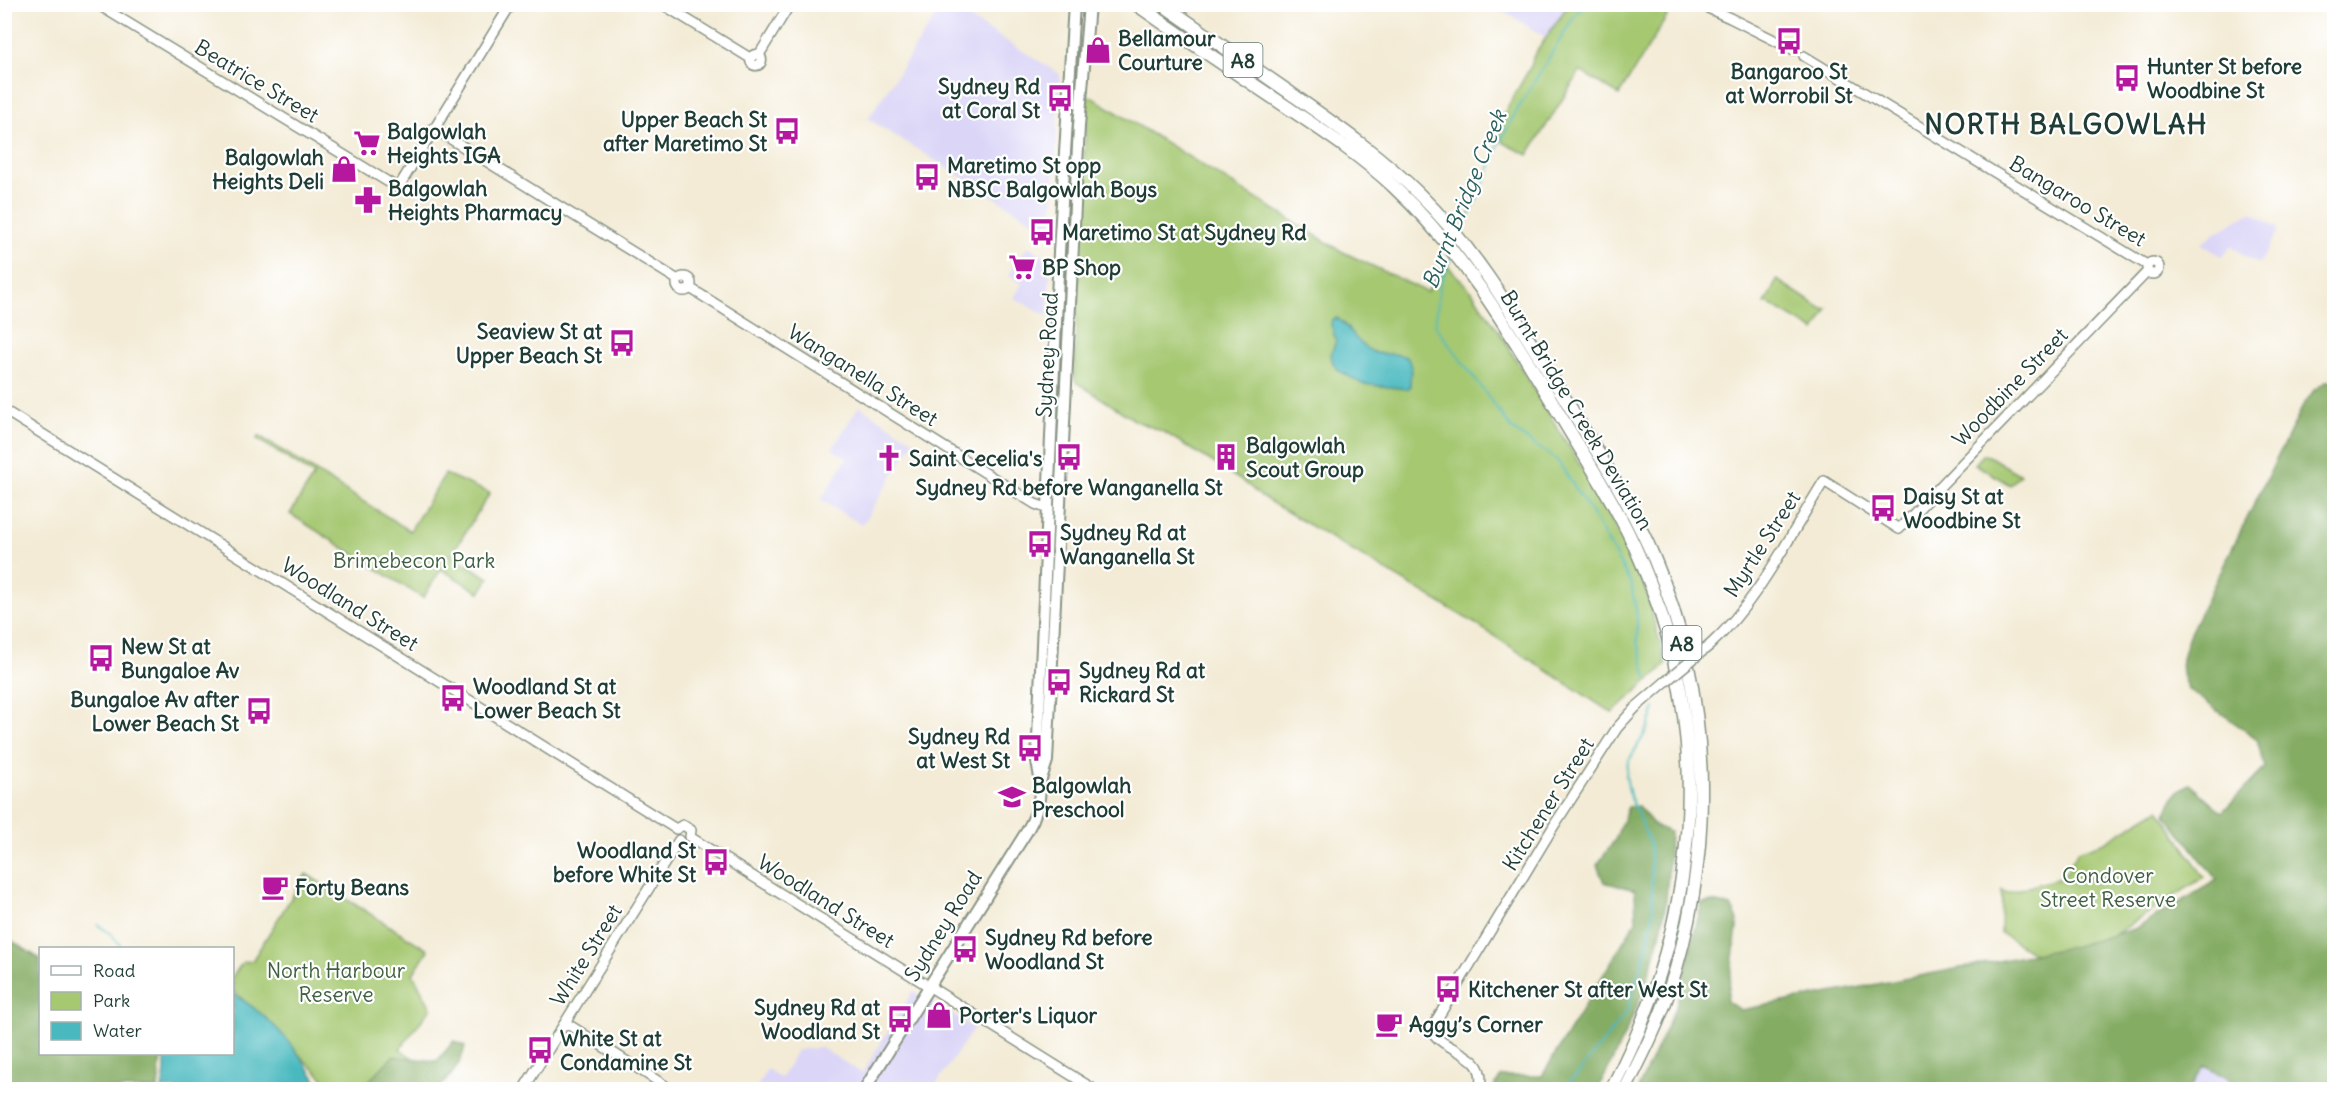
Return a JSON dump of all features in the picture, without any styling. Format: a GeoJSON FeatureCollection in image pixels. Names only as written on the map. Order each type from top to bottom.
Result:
{"type":"FeatureCollection","features":[{"type":"Feature","properties":{"kind":"highway","name":"Burnt Bridge Creek Deviation"},"geometry":{"type":"LineString","coordinates":[[1162,4],[1370,150],[1420,195],[1459,237],[1502,297],[1618,487],[1643,533],[1676,619],[1693,693],[1700,753],[1701,819],[1694,891],[1688,923],[1657,1023],[1626,1089]]}},
{"type":"Feature","properties":{"kind":"highway","name":"Burnt Bridge Creek Deviation"},"geometry":{"type":"LineString","coordinates":[[1135,5],[1361,159],[1417,210],[1454,250],[1506,327],[1605,489],[1631,537],[1665,627],[1682,703],[1689,787],[1686,848],[1680,900],[1657,986],[1636,1039],[1611,1089]]}},
{"type":"Feature","properties":{"kind":"main road","name":"Sydney Road"},"geometry":{"type":"LineString","coordinates":[[1041,779],[1037,761],[1059,252],[1074,4]]}},
{"type":"Feature","properties":{"kind":"main road","name":"Sydney Road"},"geometry":{"type":"LineString","coordinates":[[864,1089],[1031,824],[1037,809],[1041,779],[1047,761],[1083,53],[1089,4]]}},
{"type":"Feature","properties":{"kind":"main road"},"geometry":{"type":"LineString","coordinates":[[1089,16],[1095,4]]}},
{"type":"Feature","properties":{"kind":"main road"},"geometry":{"type":"LineString","coordinates":[[1059,252],[1072,252]]}},
{"type":"Feature","properties":{"kind":"street","name":"Beatrice Street"},"geometry":{"type":"LineString","coordinates":[[97,4],[398,188],[434,128]]}},
{"type":"Feature","properties":{"kind":"street"},"geometry":{"type":"LineString","coordinates":[[434,128],[511,4]]}},
{"type":"Feature","properties":{"kind":"street"},"geometry":{"type":"LineString","coordinates":[[662,4],[754,56],[790,4]]}},
{"type":"Feature","properties":{"kind":"street","name":"Bangaroo Street"},"geometry":{"type":"LineString","coordinates":[[1699,4],[1794,50],[1798,47],[1803,48],[1806,53],[1804,56],[2147,268]]}},
{"type":"Feature","properties":{"kind":"street","name":"Wanganella Street"},"geometry":{"type":"LineString","coordinates":[[434,128],[678,280],[682,277],[689,279],[690,288],[1035,504],[1049,509]]}},
{"type":"Feature","properties":{"kind":"street","name":"Woodbine Street"},"geometry":{"type":"LineString","coordinates":[[1824,481],[1899,529],[2147,268]]}},
{"type":"Feature","properties":{"kind":"street","name":"Woodland Street"},"geometry":{"type":"LineString","coordinates":[[4,410],[186,521],[676,829]]}},
{"type":"Feature","properties":{"kind":"street","name":"Myrtle Street"},"geometry":{"type":"LineString","coordinates":[[1729,626],[1761,582],[1824,481]]}},
{"type":"Feature","properties":{"kind":"street","name":"Kitchener Street"},"geometry":{"type":"LineString","coordinates":[[1479,1089],[1479,1069],[1472,1060],[1440,1041],[1431,1029],[1555,824],[1617,728],[1636,707],[1710,645],[1729,626]]}},
{"type":"Feature","properties":{"kind":"street"},"geometry":{"type":"LineString","coordinates":[[683,825],[688,826],[691,830],[690,837],[685,841],[679,840],[675,834],[676,829],[683,825]]}},
{"type":"Feature","properties":{"kind":"street","name":"Woodland Street"},"geometry":{"type":"LineString","coordinates":[[690,837],[1095,1089]]}},
{"type":"Feature","properties":{"kind":"street","name":"White Street"},"geometry":{"type":"LineString","coordinates":[[523,1089],[679,840]]}},
{"type":"Feature","properties":{"kind":"street"},"geometry":{"type":"LineString","coordinates":[[566,1023],[672,1089]]}},
{"type":"Feature","properties":{"kind":"shaded area"},"geometry":{"type":"Polygon","coordinates":[[[943,5],[948,5],[1060,74],[1052,228],[1049,231],[868,119],[943,5]]]}},
{"type":"Feature","properties":{"kind":"shaded area"},"geometry":{"type":"Polygon","coordinates":[[[1494,5],[1568,5],[1547,38],[1494,5]]]}},
{"type":"Feature","properties":{"kind":"shaded area"},"geometry":{"type":"Polygon","coordinates":[[[2252,212],[2279,229],[2259,264],[2230,246],[2223,257],[2201,244],[2212,235],[2252,212]]]}},
{"type":"Feature","properties":{"kind":"shaded area"},"geometry":{"type":"Polygon","coordinates":[[[1028,246],[1051,260],[1047,316],[1014,298],[1022,284],[1008,275],[1028,246]]]}},
{"type":"Feature","properties":{"kind":"shaded area"},"geometry":{"type":"Polygon","coordinates":[[[859,406],[914,441],[862,525],[821,500],[847,458],[832,449],[859,406]]]}},
{"type":"Feature","properties":{"kind":"shaded area"},"geometry":{"type":"Polygon","coordinates":[[[913,991],[974,1028],[934,1087],[937,1089],[755,1090],[767,1069],[781,1078],[797,1050],[820,1047],[862,1073],[913,991]]]}},
{"type":"Feature","properties":{"kind":"shaded area"},"geometry":{"type":"Polygon","coordinates":[[[2208,1061],[2258,1090],[2190,1090],[2208,1061]]]}},
{"type":"Feature","properties":{"kind":"green space"},"geometry":{"type":"Polygon","coordinates":[[[1568,5],[1674,5],[1619,95],[1580,71],[1528,155],[1504,143],[1495,129],[1532,64],[1533,57],[1568,5]]]}},
{"type":"Feature","properties":{"kind":"green space"},"geometry":{"type":"Polygon","coordinates":[[[1087,97],[1092,97],[1341,251],[1427,292],[1445,263],[1472,292],[1498,330],[1602,501],[1645,588],[1666,665],[1612,713],[1476,624],[1260,496],[1248,485],[1164,432],[1136,421],[1076,382],[1074,378],[1087,97]]]}},
{"type":"Feature","properties":{"kind":"green space"},"geometry":{"type":"Polygon","coordinates":[[[1777,280],[1822,309],[1828,309],[1815,331],[1769,304],[1765,304],[1777,280]]]}},
{"type":"Feature","properties":{"kind":"green space"},"geometry":{"type":"Polygon","coordinates":[[[2327,381],[2334,382],[2334,1089],[2245,1089],[2205,1065],[2189,1090],[1638,1089],[1676,1006],[1702,903],[1712,902],[1731,906],[1738,920],[1727,1002],[1741,1010],[2076,946],[2137,928],[2217,880],[2166,815],[2170,805],[2174,796],[2190,784],[2222,812],[2265,768],[2257,739],[2189,690],[2181,669],[2182,656],[2189,635],[2303,406],[2314,390],[2327,381]]]}},
{"type":"Feature","properties":{"kind":"green space","name":"Brimebecon Park"},"geometry":{"type":"Polygon","coordinates":[[[259,436],[410,531],[445,474],[490,493],[451,555],[489,578],[480,593],[441,569],[423,598],[290,514],[314,475],[257,439],[259,436]]]}},
{"type":"Feature","properties":{"kind":"green space"},"geometry":{"type":"Polygon","coordinates":[[[1983,455],[1989,456],[2020,475],[2010,485],[1975,464],[1983,455]]]}},
{"type":"Feature","properties":{"kind":"green space"},"geometry":{"type":"Polygon","coordinates":[[[1638,806],[1655,826],[1670,832],[1666,901],[1649,974],[1631,1021],[1598,1089],[1493,1089],[1501,1076],[1542,1076],[1636,921],[1635,890],[1604,882],[1597,865],[1615,840],[1628,807],[1638,806]]]}},
{"type":"Feature","properties":{"kind":"green space","name":"Condover Street Reserve"},"geometry":{"type":"Polygon","coordinates":[[[2159,809],[2204,877],[2060,970],[2001,933],[2002,890],[2007,893],[2063,877],[2078,851],[2105,842],[2159,809]]]}},
{"type":"Feature","properties":{"kind":"green space","name":"North Harbour Reserve"},"geometry":{"type":"Polygon","coordinates":[[[306,874],[428,950],[413,974],[431,1008],[400,1049],[437,1075],[425,1089],[331,1089],[328,1083],[234,991],[234,974],[243,962],[252,961],[306,874]]]}},
{"type":"Feature","properties":{"kind":"green space"},"geometry":{"type":"Polygon","coordinates":[[[4,936],[39,958],[39,1055],[161,1055],[158,1089],[5,1089],[4,936]]]}},
{"type":"Feature","properties":{"kind":"green space"},"geometry":{"type":"Polygon","coordinates":[[[454,1041],[465,1046],[461,1059],[455,1070],[438,1089],[361,1089],[393,1056],[437,1061],[454,1041]]]}},
{"type":"Feature","properties":{"kind":"water"},"geometry":{"type":"Polygon","coordinates":[[[1337,318],[1371,351],[1408,358],[1411,367],[1410,387],[1407,389],[1362,384],[1338,370],[1333,364],[1331,354],[1336,341],[1331,324],[1332,319],[1337,318]]]}},
{"type":"Feature","properties":{"kind":"water"},"geometry":{"type":"Polygon","coordinates":[[[234,995],[272,1024],[304,1061],[321,1089],[162,1089],[165,1055],[234,1055],[234,995]]]}},
{"type":"Feature","properties":{"kind":"waterway","name":"Burnt Bridge Creek"},"geometry":{"type":"LineString","coordinates":[[1461,233],[1513,117],[1575,15],[1586,4]]}},
{"type":"Feature","properties":{"kind":"waterway","name":"Burnt Bridge Creek"},"geometry":{"type":"LineString","coordinates":[[1451,257],[1440,284],[1435,325],[1513,430],[1557,460],[1594,517],[1631,584],[1637,616],[1637,642],[1647,678]]}},
{"type":"Feature","properties":{"kind":"waterway","name":"Burnt Bridge Creek"},"geometry":{"type":"LineString","coordinates":[[1558,1090],[1576,1076],[1626,1013],[1647,948],[1653,913],[1650,844],[1630,796],[1626,776],[1628,762],[1648,728],[1655,708]]}},
{"type":"Feature","properties":{"kind":"waterway"},"geometry":{"type":"LineString","coordinates":[[98,925],[111,934],[121,947]]}},
{"type":"Feature","properties":{"kind":"place","name":"Bangaroo St at Worrobil St"},"geometry":{"type":"Point","coordinates":[1789,41]}},
{"type":"Feature","properties":{"kind":"place","name":"Bellamour Courture"},"geometry":{"type":"Point","coordinates":[1098,50]}},
{"type":"Feature","properties":{"kind":"place","name":"Hunter St before Woodbine St"},"geometry":{"type":"Point","coordinates":[2127,78]}},
{"type":"Feature","properties":{"kind":"place","name":"Sydney Rd at Coral St"},"geometry":{"type":"Point","coordinates":[1060,98]}},
{"type":"Feature","properties":{"kind":"place","name":"Upper Beach St after Maretimo St"},"geometry":{"type":"Point","coordinates":[787,131]}},
{"type":"Feature","properties":{"kind":"place","name":"Balgowlah Heights IGA"},"geometry":{"type":"Point","coordinates":[367,143]}},
{"type":"Feature","properties":{"kind":"place","name":"Balgowlah Heights Deli"},"geometry":{"type":"Point","coordinates":[344,169]}},
{"type":"Feature","properties":{"kind":"place","name":"Maretimo St opp NBSC Balgowlah Boys"},"geometry":{"type":"Point","coordinates":[927,177]}},
{"type":"Feature","properties":{"kind":"place","name":"Balgowlah Heights Pharmacy"},"geometry":{"type":"Point","coordinates":[368,200]}},
{"type":"Feature","properties":{"kind":"place","name":"Maretimo St at Sydney Rd"},"geometry":{"type":"Point","coordinates":[1042,232]}},
{"type":"Feature","properties":{"kind":"place","name":"BP Shop"},"geometry":{"type":"Point","coordinates":[1022,267]}},
{"type":"Feature","properties":{"kind":"place","name":"Seaview St at Upper Beach St"},"geometry":{"type":"Point","coordinates":[622,343]}},
{"type":"Feature","properties":{"kind":"place","name":"Sydney Rd before Wanganella St"},"geometry":{"type":"Point","coordinates":[1069,457]}},
{"type":"Feature","properties":{"kind":"place","name":"Balgowlah Scout Group"},"geometry":{"type":"Point","coordinates":[1226,457]}},
{"type":"Feature","properties":{"kind":"place","name":"Saint Cecelia's"},"geometry":{"type":"Point","coordinates":[889,458]}},
{"type":"Feature","properties":{"kind":"place","name":"Daisy St at Woodbine St"},"geometry":{"type":"Point","coordinates":[1883,508]}},
{"type":"Feature","properties":{"kind":"place","name":"Sydney Rd at Wanganella St"},"geometry":{"type":"Point","coordinates":[1040,544]}},
{"type":"Feature","properties":{"kind":"place","name":"New St at Bungaloe Av"},"geometry":{"type":"Point","coordinates":[101,658]}},
{"type":"Feature","properties":{"kind":"place","name":"Sydney Rd at Rickard St"},"geometry":{"type":"Point","coordinates":[1059,682]}},
{"type":"Feature","properties":{"kind":"place","name":"Woodland St at Lower Beach St"},"geometry":{"type":"Point","coordinates":[453,698]}},
{"type":"Feature","properties":{"kind":"place","name":"Bungaloe Av after Lower Beach St"},"geometry":{"type":"Point","coordinates":[259,711]}},
{"type":"Feature","properties":{"kind":"place","name":"Sydney Rd at West St"},"geometry":{"type":"Point","coordinates":[1030,748]}},
{"type":"Feature","properties":{"kind":"place","name":"Balgowlah Preschool"},"geometry":{"type":"Point","coordinates":[1012,797]}},
{"type":"Feature","properties":{"kind":"place","name":"Woodland St before White St"},"geometry":{"type":"Point","coordinates":[716,862]}},
{"type":"Feature","properties":{"kind":"place","name":"Forty Beans"},"geometry":{"type":"Point","coordinates":[275,887]}},
{"type":"Feature","properties":{"kind":"place","name":"Sydney Rd before Woodland St"},"geometry":{"type":"Point","coordinates":[965,949]}},
{"type":"Feature","properties":{"kind":"place","name":"Kitchener St after West St"},"geometry":{"type":"Point","coordinates":[1448,989]}},
{"type":"Feature","properties":{"kind":"place","name":"Porter's Liquor"},"geometry":{"type":"Point","coordinates":[939,1015]}},
{"type":"Feature","properties":{"kind":"place","name":"Sydney Rd at Woodland St"},"geometry":{"type":"Point","coordinates":[900,1019]}},
{"type":"Feature","properties":{"kind":"place","name":"Aggy’s Corner"},"geometry":{"type":"Point","coordinates":[1389,1024]}},
{"type":"Feature","properties":{"kind":"place","name":"White St at Condamine St"},"geometry":{"type":"Point","coordinates":[540,1050]}},
{"type":"Feature","properties":{"kind":"district","name":"NORTH BALGOWLAH"},"geometry":{"type":"Point","coordinates":[2066,124]}}]}
